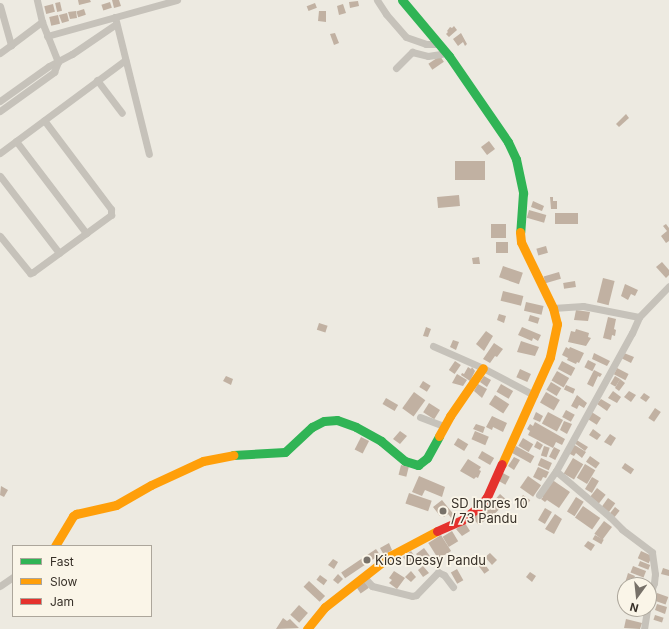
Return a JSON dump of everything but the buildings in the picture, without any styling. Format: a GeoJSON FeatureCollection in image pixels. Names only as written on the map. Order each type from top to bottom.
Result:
{"type":"FeatureCollection","features":[{"type":"Feature","properties":{"kind":"main road"},"geometry":{"type":"LineString","coordinates":[[307,629],[333,600],[395,552],[436,531],[462,520],[480,506],[487,497],[534,395],[550,357],[557,324],[553,308],[521,242],[519,228],[523,193],[516,159],[508,142],[498,124],[447,53],[402,0]]}},
{"type":"Feature","properties":{"kind":"main road"},"geometry":{"type":"LineString","coordinates":[[56,545],[69,522],[76,514],[116,505],[151,485],[203,461],[232,455],[285,452],[317,423],[324,421],[337,420],[356,427],[381,441],[405,461],[418,465],[427,458],[444,426],[483,368]]}},
{"type":"Feature","properties":{"kind":"street"},"geometry":{"type":"LineString","coordinates":[[0,111],[54,72],[58,62],[42,22],[38,0]]}},
{"type":"Feature","properties":{"kind":"street"},"geometry":{"type":"LineString","coordinates":[[47,36],[115,21],[177,0]]}},
{"type":"Feature","properties":{"kind":"street"},"geometry":{"type":"LineString","coordinates":[[377,0],[386,14],[406,37],[426,44],[439,44]]}},
{"type":"Feature","properties":{"kind":"street"},"geometry":{"type":"LineString","coordinates":[[0,6],[11,44]]}},
{"type":"Feature","properties":{"kind":"street"},"geometry":{"type":"LineString","coordinates":[[115,21],[149,154]]}},
{"type":"Feature","properties":{"kind":"street"},"geometry":{"type":"LineString","coordinates":[[0,101],[115,21]]}},
{"type":"Feature","properties":{"kind":"street"},"geometry":{"type":"LineString","coordinates":[[0,53],[42,22]]}},
{"type":"Feature","properties":{"kind":"street"},"geometry":{"type":"LineString","coordinates":[[396,68],[412,52],[428,56],[447,53]]}},
{"type":"Feature","properties":{"kind":"street"},"geometry":{"type":"LineString","coordinates":[[0,153],[125,60]]}},
{"type":"Feature","properties":{"kind":"street"},"geometry":{"type":"LineString","coordinates":[[97,80],[122,113]]}},
{"type":"Feature","properties":{"kind":"street"},"geometry":{"type":"LineString","coordinates":[[0,236],[30,273],[86,233],[112,212],[44,120]]}},
{"type":"Feature","properties":{"kind":"street"},"geometry":{"type":"LineString","coordinates":[[16,141],[86,233]]}},
{"type":"Feature","properties":{"kind":"street"},"geometry":{"type":"LineString","coordinates":[[0,176],[59,253]]}},
{"type":"Feature","properties":{"kind":"street"},"geometry":{"type":"LineString","coordinates":[[539,495],[556,471],[632,333],[639,317],[669,286]]}},
{"type":"Feature","properties":{"kind":"street"},"geometry":{"type":"LineString","coordinates":[[553,308],[583,306],[639,317]]}},
{"type":"Feature","properties":{"kind":"street"},"geometry":{"type":"LineString","coordinates":[[433,346],[483,368],[534,395]]}},
{"type":"Feature","properties":{"kind":"street"},"geometry":{"type":"LineString","coordinates":[[420,417],[444,426]]}},
{"type":"Feature","properties":{"kind":"street"},"geometry":{"type":"LineString","coordinates":[[556,471],[622,529],[652,552],[655,577]]}},
{"type":"Feature","properties":{"kind":"street"},"geometry":{"type":"LineString","coordinates":[[364,577],[372,586],[412,596],[416,595],[438,572],[444,575],[453,587]]}},
{"type":"Feature","properties":{"kind":"street"},"geometry":{"type":"LineString","coordinates":[[0,586],[12,578]]}},
{"type":"Feature","properties":{"kind":"street"},"geometry":{"type":"LineString","coordinates":[[644,629],[646,617]]}},
{"type":"Feature","properties":{"kind":"traffic: fast"},"geometry":{"type":"LineString","coordinates":[[402,0],[449,56],[508,142],[516,159],[523,193],[520,232]]}},
{"type":"Feature","properties":{"kind":"traffic: fast"},"geometry":{"type":"LineString","coordinates":[[233,455],[285,452],[312,427],[324,421],[337,420],[356,427],[381,441],[405,461],[418,465],[427,458],[439,436]]}},
{"type":"Feature","properties":{"kind":"traffic: slow"},"geometry":{"type":"LineString","coordinates":[[502,464],[550,357],[557,324],[553,308],[521,242],[520,232]]}},
{"type":"Feature","properties":{"kind":"traffic: slow"},"geometry":{"type":"LineString","coordinates":[[439,436],[450,416],[483,368]]}},
{"type":"Feature","properties":{"kind":"traffic: slow"},"geometry":{"type":"LineString","coordinates":[[56,545],[73,516],[76,514],[116,505],[151,485],[203,461],[233,455]]}},
{"type":"Feature","properties":{"kind":"traffic: slow"},"geometry":{"type":"LineString","coordinates":[[307,629],[325,607],[390,556],[437,531]]}},
{"type":"Feature","properties":{"kind":"traffic: jam"},"geometry":{"type":"LineString","coordinates":[[437,531],[462,520],[480,506],[487,497],[502,464]]}},
{"type":"Feature","properties":{"kind":"place","name":"SD Inpres 10 / 73 Pandu"},"geometry":{"type":"Point","coordinates":[443,511]}},
{"type":"Feature","properties":{"kind":"place","name":"Kios Dessy Pandu"},"geometry":{"type":"Point","coordinates":[367,560]}}]}
